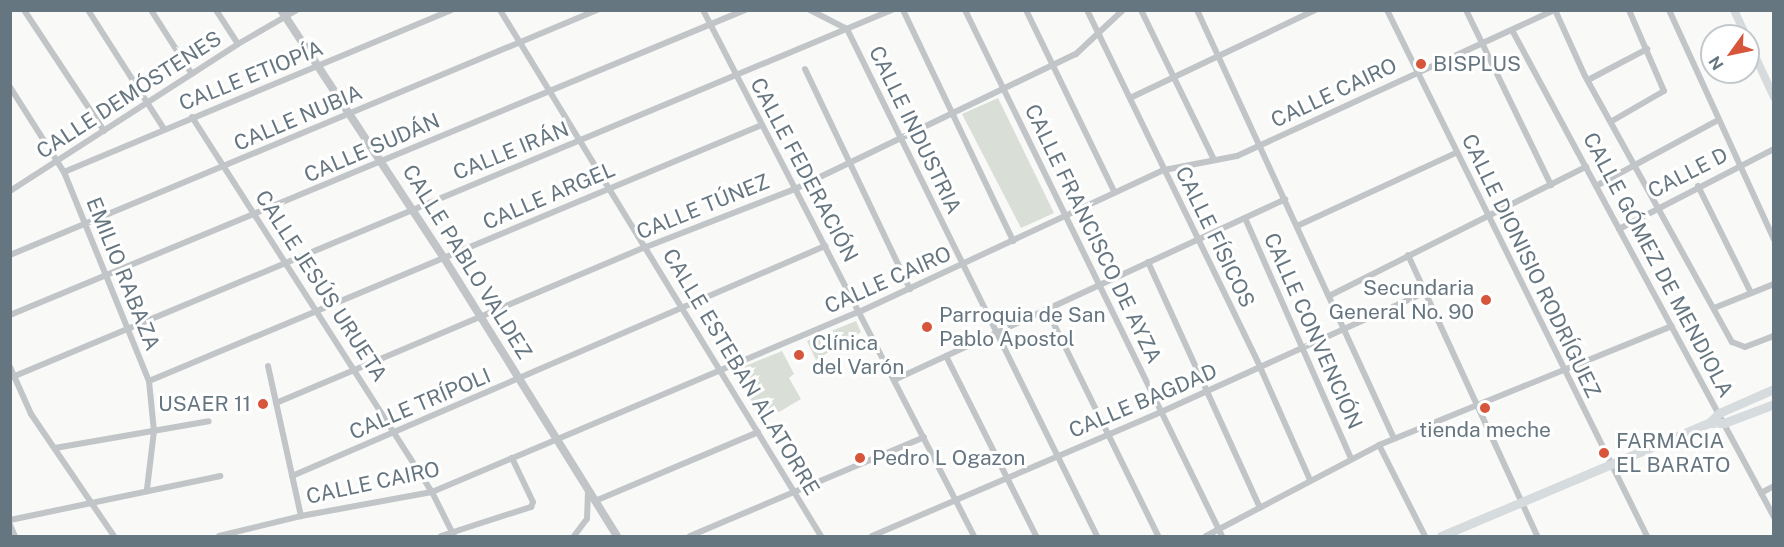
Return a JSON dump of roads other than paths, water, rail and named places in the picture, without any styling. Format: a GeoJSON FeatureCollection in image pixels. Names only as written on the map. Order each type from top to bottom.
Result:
{"type":"FeatureCollection","features":[{"type":"Feature","properties":{"kind":"main road"},"geometry":{"type":"LineString","coordinates":[[1734,10],[1740,24]]}},
{"type":"Feature","properties":{"kind":"main road"},"geometry":{"type":"LineString","coordinates":[[1760,68],[1773,97]]}},
{"type":"Feature","properties":{"kind":"main road"},"geometry":{"type":"LineString","coordinates":[[1441,537],[1709,423],[1719,413],[1773,389]]}},
{"type":"Feature","properties":{"kind":"main road"},"geometry":{"type":"LineString","coordinates":[[1709,423],[1724,423],[1773,404]]}},
{"type":"Feature","properties":{"kind":"street"},"geometry":{"type":"LineString","coordinates":[[24,10],[104,130]]}},
{"type":"Feature","properties":{"kind":"street"},"geometry":{"type":"LineString","coordinates":[[88,10],[164,129]]}},
{"type":"Feature","properties":{"kind":"street"},"geometry":{"type":"LineString","coordinates":[[151,10],[192,74]]}},
{"type":"Feature","properties":{"kind":"street"},"geometry":{"type":"LineString","coordinates":[[216,10],[238,44]]}},
{"type":"Feature","properties":{"kind":"street","name":"CALLE DEMÓSTENES"},"geometry":{"type":"LineString","coordinates":[[12,188],[58,162],[283,13],[297,10]]}},
{"type":"Feature","properties":{"kind":"street","name":"CALLE ETIOPÍA"},"geometry":{"type":"LineString","coordinates":[[64,172],[451,10]]}},
{"type":"Feature","properties":{"kind":"street","name":"CALLE ESTEBAN ALATORRE"},"geometry":{"type":"LineString","coordinates":[[500,10],[821,537]]}},
{"type":"Feature","properties":{"kind":"street","name":"CALLE NUBIA"},"geometry":{"type":"LineString","coordinates":[[10,255],[597,10]]}},
{"type":"Feature","properties":{"kind":"street","name":"CALLE FEDERACIÓN"},"geometry":{"type":"LineString","coordinates":[[703,10],[974,537]]}},
{"type":"Feature","properties":{"kind":"street","name":"CALLE SUDÁN"},"geometry":{"type":"LineString","coordinates":[[10,315],[256,215],[745,10]]}},
{"type":"Feature","properties":{"kind":"street"},"geometry":{"type":"LineString","coordinates":[[810,10],[847,29]]}},
{"type":"Feature","properties":{"kind":"street","name":"CALLE IRÁN"},"geometry":{"type":"LineString","coordinates":[[13,377],[892,10]]}},
{"type":"Feature","properties":{"kind":"street"},"geometry":{"type":"LineString","coordinates":[[903,10],[1014,240]]}},
{"type":"Feature","properties":{"kind":"street","name":"CALLE FRANCISCO DE AYZA"},"geometry":{"type":"LineString","coordinates":[[965,10],[1222,537]]}},
{"type":"Feature","properties":{"kind":"street"},"geometry":{"type":"LineString","coordinates":[[1026,10],[1114,191]]}},
{"type":"Feature","properties":{"kind":"street","name":"CALLE FÍSICOS"},"geometry":{"type":"LineString","coordinates":[[1087,10],[1260,368],[1310,480]]}},
{"type":"Feature","properties":{"kind":"street","name":"CALLE TÚNEZ"},"geometry":{"type":"LineString","coordinates":[[276,403],[356,372],[645,247],[795,189],[1082,51],[1123,10]]}},
{"type":"Feature","properties":{"kind":"street"},"geometry":{"type":"LineString","coordinates":[[1142,10],[1214,160]]}},
{"type":"Feature","properties":{"kind":"street"},"geometry":{"type":"LineString","coordinates":[[1197,10],[1394,438]]}},
{"type":"Feature","properties":{"kind":"street"},"geometry":{"type":"LineString","coordinates":[[1130,98],[1314,10]]}},
{"type":"Feature","properties":{"kind":"street","name":"CALLE DIONISIO RODRÍGUEZ"},"geometry":{"type":"LineString","coordinates":[[1387,10],[1647,537]]}},
{"type":"Feature","properties":{"kind":"street"},"geometry":{"type":"LineString","coordinates":[[1466,10],[1551,185]]}},
{"type":"Feature","properties":{"kind":"street"},"geometry":{"type":"LineString","coordinates":[[1555,10],[1588,80],[1714,308],[1738,347],[1773,336]]}},
{"type":"Feature","properties":{"kind":"street","name":"CALLE CAIRO"},"geometry":{"type":"LineString","coordinates":[[219,537],[301,516],[432,492],[859,312],[963,265],[1114,191],[1164,170],[1214,160],[1260,146],[1555,10]]}},
{"type":"Feature","properties":{"kind":"street"},"geometry":{"type":"LineString","coordinates":[[1612,121],[1664,91],[1629,10]]}},
{"type":"Feature","properties":{"kind":"street"},"geometry":{"type":"LineString","coordinates":[[1669,10],[1716,121],[1773,240]]}},
{"type":"Feature","properties":{"kind":"street","name":"CALLE PABLO VALDEZ"},"geometry":{"type":"LineString","coordinates":[[283,13],[444,258],[617,537]]}},
{"type":"Feature","properties":{"kind":"street","name":"CALLE INDUSTRIA"},"geometry":{"type":"LineString","coordinates":[[847,29],[1097,537]]}},
{"type":"Feature","properties":{"kind":"street","name":"CALLE GÓMEZ DE MENDIOLA"},"geometry":{"type":"LineString","coordinates":[[1512,30],[1773,517]]}},
{"type":"Feature","properties":{"kind":"street"},"geometry":{"type":"LineString","coordinates":[[1588,80],[1647,49]]}},
{"type":"Feature","properties":{"kind":"street"},"geometry":{"type":"LineString","coordinates":[[805,69],[910,289]]}},
{"type":"Feature","properties":{"kind":"street","name":"EMILIO RABAZA"},"geometry":{"type":"LineString","coordinates":[[10,87],[64,172],[83,225],[149,381],[154,431],[147,489]]}},
{"type":"Feature","properties":{"kind":"street","name":"CALLE JESÚS URUETA"},"geometry":{"type":"LineString","coordinates":[[192,117],[395,432],[432,492],[454,535]]}},
{"type":"Feature","properties":{"kind":"street"},"geometry":{"type":"LineString","coordinates":[[1596,186],[1716,121]]}},
{"type":"Feature","properties":{"kind":"street","name":"CALLE ARGEL"},"geometry":{"type":"LineString","coordinates":[[149,381],[762,125]]}},
{"type":"Feature","properties":{"kind":"street","name":"CALLE D"},"geometry":{"type":"LineString","coordinates":[[1619,229],[1773,149]]}},
{"type":"Feature","properties":{"kind":"street"},"geometry":{"type":"LineString","coordinates":[[1297,226],[1456,153]]}},
{"type":"Feature","properties":{"kind":"street"},"geometry":{"type":"LineString","coordinates":[[1329,296],[1586,167]]}},
{"type":"Feature","properties":{"kind":"street"},"geometry":{"type":"LineString","coordinates":[[1698,186],[1750,293]]}},
{"type":"Feature","properties":{"kind":"street"},"geometry":{"type":"LineString","coordinates":[[894,380],[1285,199]]}},
{"type":"Feature","properties":{"kind":"street","name":"CALLE CONVENCIÓN"},"geometry":{"type":"LineString","coordinates":[[1245,218],[1351,458]]}},
{"type":"Feature","properties":{"kind":"street","name":"CALLE TRÍPOLI"},"geometry":{"type":"LineString","coordinates":[[292,476],[825,246]]}},
{"type":"Feature","properties":{"kind":"street"},"geometry":{"type":"LineString","coordinates":[[1408,255],[1537,537]]}},
{"type":"Feature","properties":{"kind":"street"},"geometry":{"type":"LineString","coordinates":[[1148,262],[1260,508]]}},
{"type":"Feature","properties":{"kind":"street"},"geometry":{"type":"LineString","coordinates":[[1714,308],[1773,284]]}},
{"type":"Feature","properties":{"kind":"street","name":"CALLE BAGDAD"},"geometry":{"type":"LineString","coordinates":[[872,537],[1161,412],[1425,292]]}},
{"type":"Feature","properties":{"kind":"street"},"geometry":{"type":"LineString","coordinates":[[1047,309],[1110,433],[1158,537]]}},
{"type":"Feature","properties":{"kind":"street"},"geometry":{"type":"LineString","coordinates":[[1206,537],[1351,458],[1394,438],[1672,326]]}},
{"type":"Feature","properties":{"kind":"street"},"geometry":{"type":"LineString","coordinates":[[946,356],[1036,537]]}},
{"type":"Feature","properties":{"kind":"street"},"geometry":{"type":"LineString","coordinates":[[268,366],[301,516]]}},
{"type":"Feature","properties":{"kind":"street"},"geometry":{"type":"LineString","coordinates":[[10,367],[31,414],[114,537]]}},
{"type":"Feature","properties":{"kind":"street"},"geometry":{"type":"LineString","coordinates":[[55,448],[209,421]]}},
{"type":"Feature","properties":{"kind":"street"},"geometry":{"type":"LineString","coordinates":[[595,501],[758,432]]}},
{"type":"Feature","properties":{"kind":"street"},"geometry":{"type":"LineString","coordinates":[[690,537],[924,437]]}},
{"type":"Feature","properties":{"kind":"street"},"geometry":{"type":"LineString","coordinates":[[1379,445],[1425,537]]}},
{"type":"Feature","properties":{"kind":"street"},"geometry":{"type":"LineString","coordinates":[[441,537],[454,535],[531,507],[533,502],[512,458]]}},
{"type":"Feature","properties":{"kind":"street"},"geometry":{"type":"LineString","coordinates":[[10,520],[147,489],[220,476]]}},
{"type":"Feature","properties":{"kind":"street"},"geometry":{"type":"LineString","coordinates":[[1761,494],[1773,486]]}},
{"type":"Feature","properties":{"kind":"street"},"geometry":{"type":"LineString","coordinates":[[574,537],[587,519],[588,488]]}},
{"type":"Feature","properties":{"kind":"street"},"geometry":{"type":"LineString","coordinates":[[10,525],[15,537]]}},
{"type":"Feature","properties":{"kind":"place","name":"BISPLUS"},"geometry":{"type":"Point","coordinates":[1421,64]}},
{"type":"Feature","properties":{"kind":"place","name":"Secundaria General No. 90"},"geometry":{"type":"Point","coordinates":[1486,300]}},
{"type":"Feature","properties":{"kind":"place","name":"Parroquia de San Pablo Apostol"},"geometry":{"type":"Point","coordinates":[927,327]}},
{"type":"Feature","properties":{"kind":"place","name":"Clínica del Varón"},"geometry":{"type":"Point","coordinates":[799,355]}},
{"type":"Feature","properties":{"kind":"place","name":"USAER 11"},"geometry":{"type":"Point","coordinates":[263,404]}},
{"type":"Feature","properties":{"kind":"place","name":"tienda meche"},"geometry":{"type":"Point","coordinates":[1485,408]}},
{"type":"Feature","properties":{"kind":"place","name":"FARMACIA EL BARATO"},"geometry":{"type":"Point","coordinates":[1604,453]}},
{"type":"Feature","properties":{"kind":"place","name":"Pedro L Ogazon"},"geometry":{"type":"Point","coordinates":[860,458]}}]}
